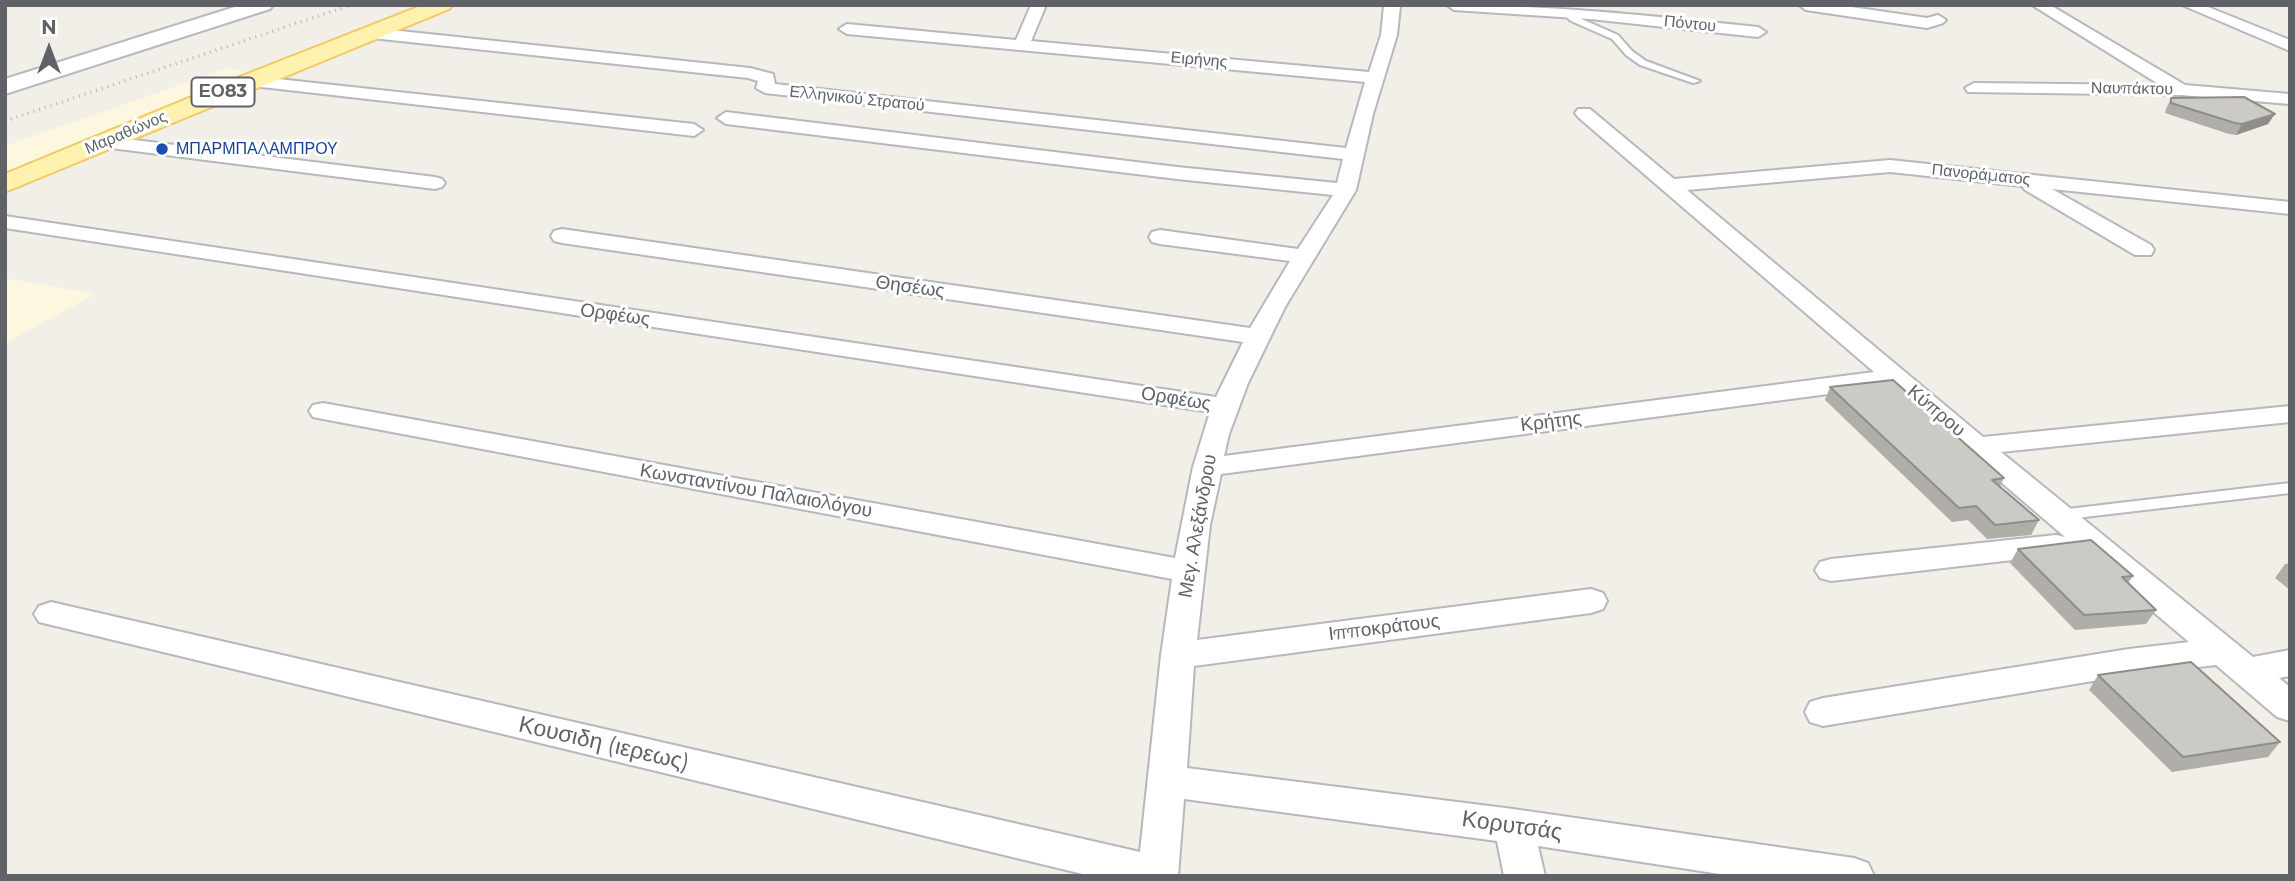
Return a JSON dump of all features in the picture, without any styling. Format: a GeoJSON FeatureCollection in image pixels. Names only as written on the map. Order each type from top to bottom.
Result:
{"type":"FeatureCollection","features":[{"type":"Feature","properties":{"kind":"main road","name":"Μαραθώνος"},"geometry":{"type":"LineString","coordinates":[[5,184],[250,81],[442,5]]}},
{"type":"Feature","properties":{"kind":"street"},"geometry":{"type":"LineString","coordinates":[[5,86],[262,5]]}},
{"type":"Feature","properties":{"kind":"street"},"geometry":{"type":"LineString","coordinates":[[1021,44],[1039,5]]}},
{"type":"Feature","properties":{"kind":"street"},"geometry":{"type":"LineString","coordinates":[[1382,5],[1413,5]]}},
{"type":"Feature","properties":{"kind":"street","name":"Πόντου"},"geometry":{"type":"LineString","coordinates":[[1454,5],[1566,12],[1758,32]]}},
{"type":"Feature","properties":{"kind":"street"},"geometry":{"type":"LineString","coordinates":[[1680,23],[1689,5]]}},
{"type":"Feature","properties":{"kind":"street"},"geometry":{"type":"LineString","coordinates":[[1806,5],[1927,23],[1943,22],[1900,5]]}},
{"type":"Feature","properties":{"kind":"street"},"geometry":{"type":"LineString","coordinates":[[2039,5],[2181,90]]}},
{"type":"Feature","properties":{"kind":"street"},"geometry":{"type":"LineString","coordinates":[[2189,5],[2290,46]]}},
{"type":"Feature","properties":{"kind":"street","name":"Μεγ. Αλεξάνδρου"},"geometry":{"type":"LineString","coordinates":[[1158,875],[1169,781],[1178,655],[1195,525],[1207,467],[1225,407],[1258,337],[1303,256],[1346,190],[1389,35],[1392,6]]}},
{"type":"Feature","properties":{"kind":"street","name":"Ειρήνης"},"geometry":{"type":"LineString","coordinates":[[847,29],[1376,78]]}},
{"type":"Feature","properties":{"kind":"street","name":"Ελληνικού Στρατού"},"geometry":{"type":"LineString","coordinates":[[372,33],[750,73],[767,78],[765,88],[782,91],[836,94],[1356,155]]}},
{"type":"Feature","properties":{"kind":"street"},"geometry":{"type":"LineString","coordinates":[[250,81],[694,130]]}},
{"type":"Feature","properties":{"kind":"street","name":"Ναυπάκτου"},"geometry":{"type":"LineString","coordinates":[[1974,88],[2181,90],[2290,99]]}},
{"type":"Feature","properties":{"kind":"street"},"geometry":{"type":"LineString","coordinates":[[2249,95],[2290,118]]}},
{"type":"Feature","properties":{"kind":"street","name":"Κύπρου"},"geometry":{"type":"LineString","coordinates":[[1584,113],[2058,515],[2290,707]]}},
{"type":"Feature","properties":{"kind":"street"},"geometry":{"type":"LineString","coordinates":[[726,118],[1177,173],[1346,190]]}},
{"type":"Feature","properties":{"kind":"street"},"geometry":{"type":"LineString","coordinates":[[102,142],[435,183]]}},
{"type":"Feature","properties":{"kind":"street","name":"Πανοράματος"},"geometry":{"type":"LineString","coordinates":[[1671,185],[1869,166],[1901,167],[2259,207],[2290,208]]}},
{"type":"Feature","properties":{"kind":"street"},"geometry":{"type":"LineString","coordinates":[[2020,179],[2143,250]]}},
{"type":"Feature","properties":{"kind":"street","name":"Ορφέως"},"geometry":{"type":"LineString","coordinates":[[5,222],[514,301],[802,340],[1225,407]]}},
{"type":"Feature","properties":{"kind":"street","name":"Θησέως"},"geometry":{"type":"LineString","coordinates":[[562,236],[1258,337]]}},
{"type":"Feature","properties":{"kind":"street"},"geometry":{"type":"LineString","coordinates":[[1160,237],[1303,256]]}},
{"type":"Feature","properties":{"kind":"street","name":"Κρήτης"},"geometry":{"type":"LineString","coordinates":[[1207,467],[1896,377]]}},
{"type":"Feature","properties":{"kind":"street","name":"Κωνσταντίνου Παλαιολόγου"},"geometry":{"type":"LineString","coordinates":[[323,411],[1189,571]]}},
{"type":"Feature","properties":{"kind":"street"},"geometry":{"type":"LineString","coordinates":[[1977,446],[2290,414]]}},
{"type":"Feature","properties":{"kind":"street"},"geometry":{"type":"LineString","coordinates":[[1831,570],[2090,541]]}},
{"type":"Feature","properties":{"kind":"street","name":"Ιπποκράτους"},"geometry":{"type":"LineString","coordinates":[[1178,655],[1591,601]]}},
{"type":"Feature","properties":{"kind":"street","name":"Κουσιδη (ιερεως)"},"geometry":{"type":"LineString","coordinates":[[51,614],[1158,875]]}},
{"type":"Feature","properties":{"kind":"street"},"geometry":{"type":"LineString","coordinates":[[1823,712],[2129,662],[2290,663]]}},
{"type":"Feature","properties":{"kind":"street","name":"Κορυτσάς"},"geometry":{"type":"LineString","coordinates":[[1169,781],[1513,826],[1854,876]]}},
{"type":"Feature","properties":{"kind":"street"},"geometry":{"type":"LineString","coordinates":[[1513,826],[1525,876]]}},
{"type":"Feature","properties":{"kind":"lane"},"geometry":{"type":"LineString","coordinates":[[1566,12],[1574,19],[1615,37],[1629,53],[1643,63],[1696,81]]}},
{"type":"Feature","properties":{"kind":"lane"},"geometry":{"type":"LineString","coordinates":[[2058,515],[2290,488]]}},
{"type":"Feature","properties":{"kind":"shaded area"},"geometry":{"type":"Polygon","coordinates":[[[228,68],[257,74],[5,181],[5,146],[228,68]]]}},
{"type":"Feature","properties":{"kind":"shaded area"},"geometry":{"type":"Polygon","coordinates":[[[5,278],[96,294],[5,343],[5,278]]]}},
{"type":"Feature","properties":{"kind":"building"},"geometry":{"type":"Polygon","coordinates":[[[2244,97],[2275,114],[2242,124],[2171,103],[2171,98],[2244,97]]]}},
{"type":"Feature","properties":{"kind":"building"},"geometry":{"type":"Polygon","coordinates":[[[1893,380],[2004,478],[1992,480],[2039,520],[1995,525],[1976,506],[1959,508],[1830,387],[1893,380]]]}},
{"type":"Feature","properties":{"kind":"building"},"geometry":{"type":"Polygon","coordinates":[[[2091,540],[2133,576],[2122,577],[2156,610],[2084,615],[2018,549],[2091,540]]]}},
{"type":"Feature","properties":{"kind":"building"},"geometry":{"type":"Polygon","coordinates":[[[2191,662],[2280,742],[2183,757],[2098,675],[2191,662]]]}},
{"type":"Feature","properties":{"kind":"railway"},"geometry":{"type":"LineString","coordinates":[[5,121],[351,5]]}},
{"type":"Feature","properties":{"kind":"place","name":"ΜΠΑΡΜΠΑΛΑΜΠΡΟΥ"},"geometry":{"type":"Point","coordinates":[162,149]}}]}
